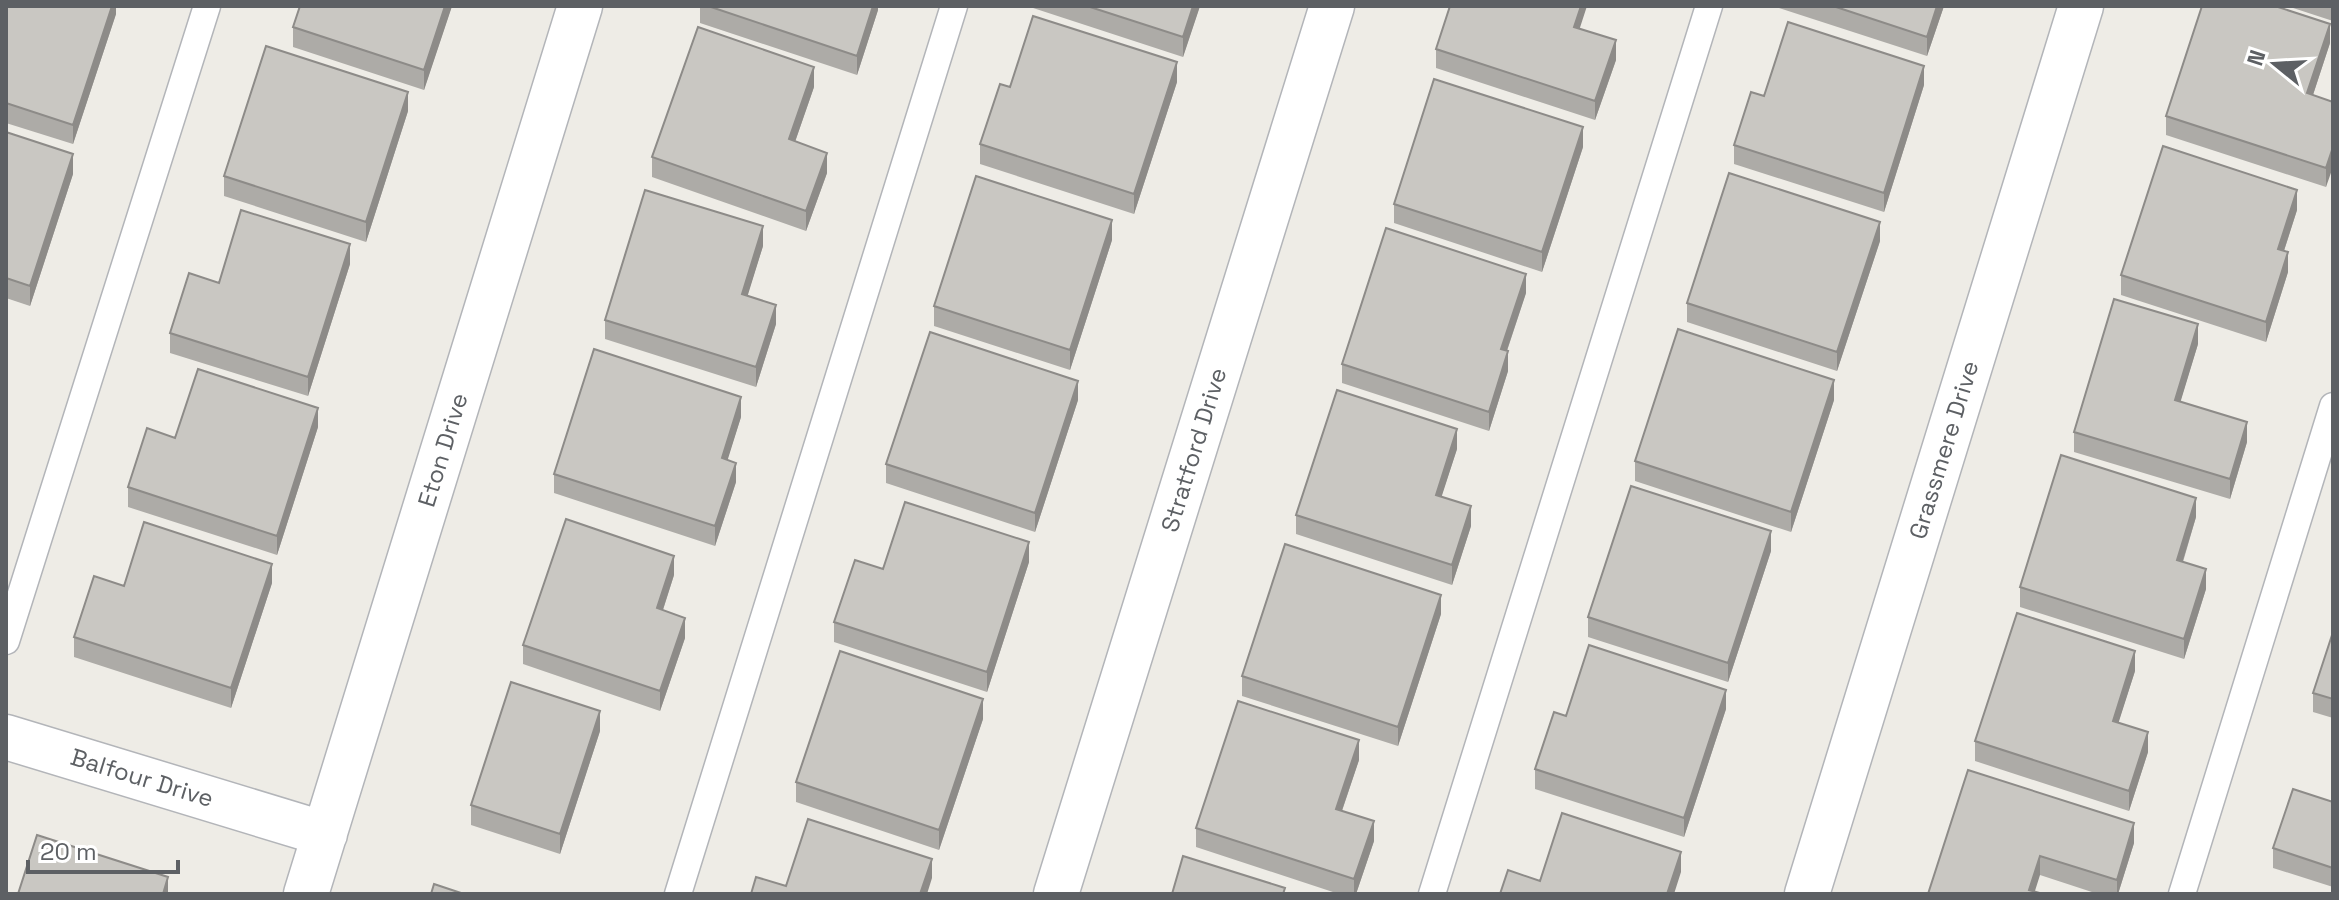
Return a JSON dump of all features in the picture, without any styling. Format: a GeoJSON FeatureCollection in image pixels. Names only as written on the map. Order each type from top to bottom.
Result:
{"type":"FeatureCollection","features":[{"type":"Feature","properties":{"kind":"street","name":"Eton Drive"},"geometry":{"type":"LineString","coordinates":[[306,894],[580,6]]}},
{"type":"Feature","properties":{"kind":"street","name":"Stratford Drive"},"geometry":{"type":"LineString","coordinates":[[1056,894],[1332,6]]}},
{"type":"Feature","properties":{"kind":"street","name":"Grassmere Drive"},"geometry":{"type":"LineString","coordinates":[[1807,894],[2081,6]]}},
{"type":"Feature","properties":{"kind":"street","name":"Balfour Drive"},"geometry":{"type":"LineString","coordinates":[[6,737],[325,834]]}},
{"type":"Feature","properties":{"kind":"lane"},"geometry":{"type":"LineString","coordinates":[[6,641],[207,6]]}},
{"type":"Feature","properties":{"kind":"lane"},"geometry":{"type":"LineString","coordinates":[[678,894],[954,6]]}},
{"type":"Feature","properties":{"kind":"lane"},"geometry":{"type":"LineString","coordinates":[[1432,894],[1709,6]]}},
{"type":"Feature","properties":{"kind":"lane"},"geometry":{"type":"LineString","coordinates":[[2182,894],[2333,406]]}},
{"type":"Feature","properties":{"kind":"building"},"geometry":{"type":"Polygon","coordinates":[[[6,6],[112,6],[73,125],[6,103],[6,6]]]}},
{"type":"Feature","properties":{"kind":"building"},"geometry":{"type":"Polygon","coordinates":[[[300,6],[445,6],[424,70],[293,27],[300,6]]]}},
{"type":"Feature","properties":{"kind":"building"},"geometry":{"type":"Polygon","coordinates":[[[708,6],[873,6],[857,56],[708,6]]]}},
{"type":"Feature","properties":{"kind":"building"},"geometry":{"type":"Polygon","coordinates":[[[1087,6],[1193,6],[1183,37],[1087,6]]]}},
{"type":"Feature","properties":{"kind":"building"},"geometry":{"type":"Polygon","coordinates":[[[1450,6],[1581,6],[1574,27],[1616,40],[1595,101],[1436,49],[1450,6]]]}},
{"type":"Feature","properties":{"kind":"building"},"geometry":{"type":"Polygon","coordinates":[[[1833,6],[1937,6],[1927,37],[1833,6]]]}},
{"type":"Feature","properties":{"kind":"building"},"geometry":{"type":"Polygon","coordinates":[[[2202,6],[2275,6],[2330,24],[2307,93],[2333,102],[2333,147],[2326,168],[2166,116],[2202,6]]]}},
{"type":"Feature","properties":{"kind":"building"},"geometry":{"type":"Polygon","coordinates":[[[1033,16],[1177,62],[1134,194],[980,144],[1000,84],[1010,87],[1033,16]]]}},
{"type":"Feature","properties":{"kind":"building"},"geometry":{"type":"Polygon","coordinates":[[[1788,22],[1924,66],[1884,193],[1734,145],[1751,92],[1764,96],[1788,22]]]}},
{"type":"Feature","properties":{"kind":"building"},"geometry":{"type":"Polygon","coordinates":[[[698,27],[814,67],[789,139],[827,153],[806,211],[652,157],[698,27]]]}},
{"type":"Feature","properties":{"kind":"building"},"geometry":{"type":"Polygon","coordinates":[[[266,46],[408,92],[366,222],[224,176],[266,46]]]}},
{"type":"Feature","properties":{"kind":"building"},"geometry":{"type":"Polygon","coordinates":[[[1434,79],[1583,127],[1542,252],[1394,204],[1434,79]]]}},
{"type":"Feature","properties":{"kind":"building"},"geometry":{"type":"Polygon","coordinates":[[[6,132],[73,154],[30,286],[6,278],[6,132]]]}},
{"type":"Feature","properties":{"kind":"building"},"geometry":{"type":"Polygon","coordinates":[[[2163,146],[2297,190],[2278,249],[2288,252],[2266,322],[2121,275],[2163,146]]]}},
{"type":"Feature","properties":{"kind":"building"},"geometry":{"type":"Polygon","coordinates":[[[1729,173],[1880,222],[1837,352],[1687,303],[1729,173]]]}},
{"type":"Feature","properties":{"kind":"building"},"geometry":{"type":"Polygon","coordinates":[[[976,176],[1112,220],[1070,350],[934,306],[976,176]]]}},
{"type":"Feature","properties":{"kind":"building"},"geometry":{"type":"Polygon","coordinates":[[[645,190],[763,226],[742,294],[776,305],[756,367],[605,320],[645,190]]]}},
{"type":"Feature","properties":{"kind":"building"},"geometry":{"type":"Polygon","coordinates":[[[241,210],[350,244],[308,377],[170,333],[189,273],[219,283],[241,210]]]}},
{"type":"Feature","properties":{"kind":"building"},"geometry":{"type":"Polygon","coordinates":[[[1386,228],[1526,274],[1501,349],[1508,351],[1489,412],[1342,364],[1386,228]]]}},
{"type":"Feature","properties":{"kind":"building"},"geometry":{"type":"Polygon","coordinates":[[[2114,299],[2198,324],[2175,400],[2247,422],[2230,479],[2074,432],[2114,299]]]}},
{"type":"Feature","properties":{"kind":"building"},"geometry":{"type":"Polygon","coordinates":[[[1678,329],[1834,380],[1791,512],[1635,461],[1678,329]]]}},
{"type":"Feature","properties":{"kind":"building"},"geometry":{"type":"Polygon","coordinates":[[[930,332],[1078,381],[1035,513],[886,464],[930,332]]]}},
{"type":"Feature","properties":{"kind":"building"},"geometry":{"type":"Polygon","coordinates":[[[594,349],[741,397],[722,458],[736,463],[715,526],[554,474],[594,349]]]}},
{"type":"Feature","properties":{"kind":"building"},"geometry":{"type":"Polygon","coordinates":[[[198,369],[318,408],[277,536],[128,487],[147,428],[175,438],[198,369]]]}},
{"type":"Feature","properties":{"kind":"building"},"geometry":{"type":"Polygon","coordinates":[[[1337,390],[1457,429],[1436,495],[1471,506],[1452,565],[1296,515],[1337,390]]]}},
{"type":"Feature","properties":{"kind":"building"},"geometry":{"type":"Polygon","coordinates":[[[2061,455],[2196,498],[2177,560],[2206,569],[2184,639],[2020,587],[2061,455]]]}},
{"type":"Feature","properties":{"kind":"building"},"geometry":{"type":"Polygon","coordinates":[[[1631,486],[1771,531],[1728,663],[1588,617],[1631,486]]]}},
{"type":"Feature","properties":{"kind":"building"},"geometry":{"type":"Polygon","coordinates":[[[905,502],[1029,542],[987,672],[834,622],[855,560],[883,569],[905,502]]]}},
{"type":"Feature","properties":{"kind":"building"},"geometry":{"type":"Polygon","coordinates":[[[566,519],[674,556],[657,608],[685,618],[660,691],[523,645],[566,519]]]}},
{"type":"Feature","properties":{"kind":"building"},"geometry":{"type":"Polygon","coordinates":[[[144,522],[272,564],[231,688],[74,637],[94,576],[124,586],[144,522]]]}},
{"type":"Feature","properties":{"kind":"building"},"geometry":{"type":"Polygon","coordinates":[[[1285,544],[1441,595],[1398,727],[1242,676],[1285,544]]]}},
{"type":"Feature","properties":{"kind":"building"},"geometry":{"type":"Polygon","coordinates":[[[2017,613],[2135,651],[2113,721],[2148,732],[2129,791],[1975,741],[2017,613]]]}},
{"type":"Feature","properties":{"kind":"building"},"geometry":{"type":"Polygon","coordinates":[[[2333,632],[2333,699],[2313,693],[2333,632]]]}},
{"type":"Feature","properties":{"kind":"building"},"geometry":{"type":"Polygon","coordinates":[[[1589,645],[1726,690],[1684,818],[1535,769],[1554,712],[1566,716],[1589,645]]]}},
{"type":"Feature","properties":{"kind":"building"},"geometry":{"type":"Polygon","coordinates":[[[840,651],[983,699],[939,830],[796,782],[840,651]]]}},
{"type":"Feature","properties":{"kind":"building"},"geometry":{"type":"Polygon","coordinates":[[[511,682],[600,711],[560,834],[471,805],[511,682]]]}},
{"type":"Feature","properties":{"kind":"building"},"geometry":{"type":"Polygon","coordinates":[[[1238,701],[1359,740],[1336,809],[1374,821],[1354,879],[1196,828],[1238,701]]]}},
{"type":"Feature","properties":{"kind":"building"},"geometry":{"type":"Polygon","coordinates":[[[1968,770],[2134,823],[2117,880],[2040,856],[2029,890],[2043,894],[1928,894],[1968,770]]]}},
{"type":"Feature","properties":{"kind":"building"},"geometry":{"type":"Polygon","coordinates":[[[2293,789],[2333,802],[2333,868],[2273,848],[2293,789]]]}},
{"type":"Feature","properties":{"kind":"building"},"geometry":{"type":"Polygon","coordinates":[[[1562,813],[1681,852],[1667,894],[1500,894],[1508,870],[1540,881],[1562,813]]]}},
{"type":"Feature","properties":{"kind":"building"},"geometry":{"type":"Polygon","coordinates":[[[808,819],[932,859],[920,894],[751,894],[756,877],[786,886],[808,819]]]}},
{"type":"Feature","properties":{"kind":"building"},"geometry":{"type":"Polygon","coordinates":[[[37,835],[168,877],[163,894],[18,894],[37,835]]]}},
{"type":"Feature","properties":{"kind":"building"},"geometry":{"type":"Polygon","coordinates":[[[1183,856],[1285,888],[1283,894],[1172,894],[1183,856]]]}},
{"type":"Feature","properties":{"kind":"building"},"geometry":{"type":"Polygon","coordinates":[[[434,884],[464,894],[431,894],[434,884]]]}}]}
